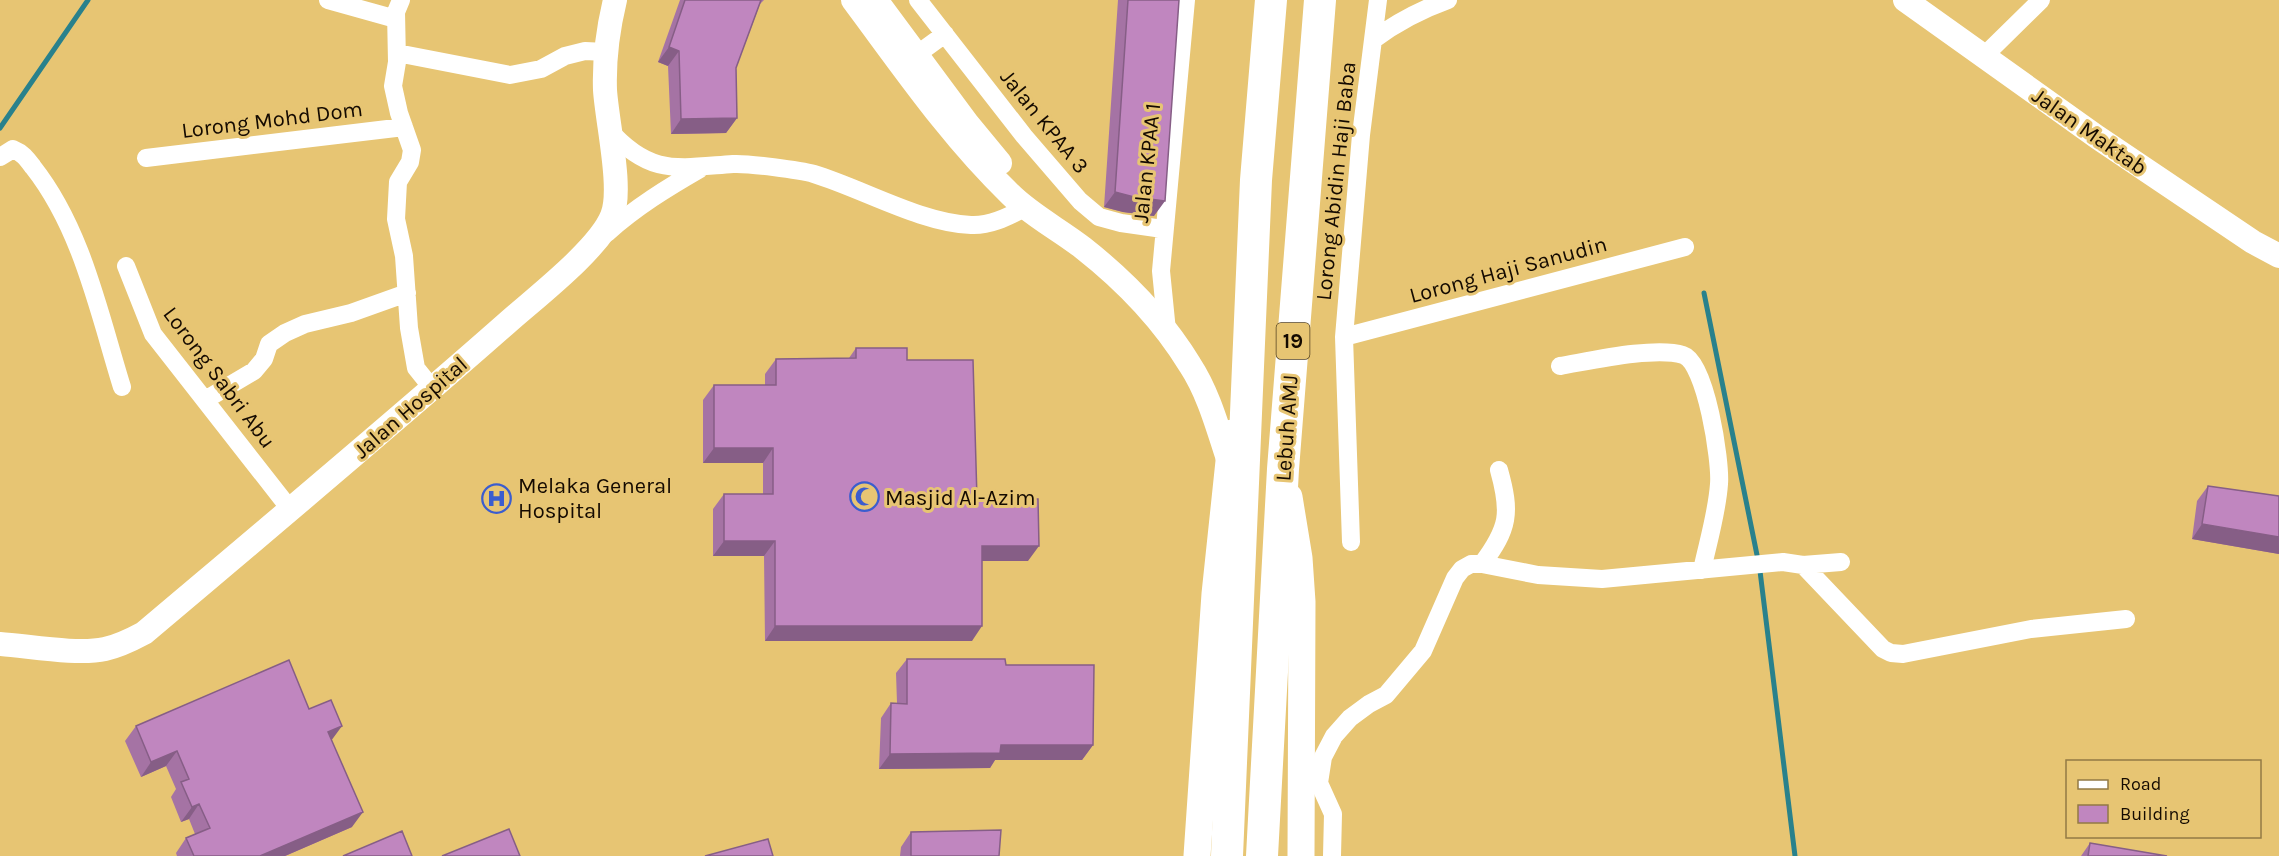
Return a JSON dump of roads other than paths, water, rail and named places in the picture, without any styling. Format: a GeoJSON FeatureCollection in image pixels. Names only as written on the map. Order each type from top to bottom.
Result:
{"type":"FeatureCollection","features":[{"type":"Feature","properties":{"kind":"highway","name":"Lebuh AMJ"},"geometry":{"type":"LineString","coordinates":[[1227,856],[1256,180],[1271,0]]}},
{"type":"Feature","properties":{"kind":"highway","name":"Lebuh AMJ"},"geometry":{"type":"LineString","coordinates":[[1262,856],[1283,470],[1320,0]]}},
{"type":"Feature","properties":{"kind":"main road"},"geometry":{"type":"LineString","coordinates":[[1197,856],[1215,594],[1233,425],[1250,337]]}},
{"type":"Feature","properties":{"kind":"main road"},"geometry":{"type":"LineString","coordinates":[[1283,470],[1294,522],[1302,602],[1310,783],[1301,856]]}},
{"type":"Feature","properties":{"kind":"street"},"geometry":{"type":"LineString","coordinates":[[328,0],[396,19]]}},
{"type":"Feature","properties":{"kind":"street"},"geometry":{"type":"LineString","coordinates":[[401,0],[396,12],[397,53],[393,86],[399,113],[412,150],[410,162],[398,182],[396,219],[404,256],[409,328],[416,368],[432,388]]}},
{"type":"Feature","properties":{"kind":"street","name":"Jalan Hospital"},"geometry":{"type":"LineString","coordinates":[[0,644],[102,650],[125,643],[144,633],[432,388],[582,256],[612,218],[615,207],[615,181],[605,88],[606,52],[615,0]]}},
{"type":"Feature","properties":{"kind":"street"},"geometry":{"type":"LineString","coordinates":[[853,0],[967,123],[1025,192],[1027,207],[1118,276],[1167,331],[1192,366],[1213,413],[1229,462]]}},
{"type":"Feature","properties":{"kind":"street"},"geometry":{"type":"LineString","coordinates":[[876,0],[909,60]]}},
{"type":"Feature","properties":{"kind":"street","name":"Jalan KPAA 3"},"geometry":{"type":"LineString","coordinates":[[918,0],[1024,136],[1080,201],[1099,217],[1163,229]]}},
{"type":"Feature","properties":{"kind":"street","name":"Jalan KPAA 1"},"geometry":{"type":"LineString","coordinates":[[1167,331],[1161,271],[1163,229],[1186,0]]}},
{"type":"Feature","properties":{"kind":"street","name":"Lorong Abidin Haji Baba"},"geometry":{"type":"LineString","coordinates":[[1351,542],[1344,337],[1361,135],[1378,0]]}},
{"type":"Feature","properties":{"kind":"street","name":"Lorong Abidin Haji Baba"},"geometry":{"type":"LineString","coordinates":[[1373,40],[1397,22],[1448,0]]}},
{"type":"Feature","properties":{"kind":"street","name":"Jalan Maktab"},"geometry":{"type":"LineString","coordinates":[[1905,0],[2106,143],[2275,247]]}},
{"type":"Feature","properties":{"kind":"street"},"geometry":{"type":"LineString","coordinates":[[1984,56],[2041,0]]}},
{"type":"Feature","properties":{"kind":"street"},"geometry":{"type":"LineString","coordinates":[[909,60],[945,34]]}},
{"type":"Feature","properties":{"kind":"street"},"geometry":{"type":"LineString","coordinates":[[397,53],[510,75],[542,69],[565,56],[585,51],[606,52]]}},
{"type":"Feature","properties":{"kind":"street","name":"Lorong Mohd Dom"},"geometry":{"type":"LineString","coordinates":[[146,158],[404,127]]}},
{"type":"Feature","properties":{"kind":"street"},"geometry":{"type":"LineString","coordinates":[[608,129],[624,147],[655,165],[702,168],[736,164],[812,173],[945,221],[972,225],[990,223],[1027,207]]}},
{"type":"Feature","properties":{"kind":"street"},"geometry":{"type":"LineString","coordinates":[[0,157],[13,149],[21,152],[51,190],[81,259],[122,387]]}},
{"type":"Feature","properties":{"kind":"street"},"geometry":{"type":"LineString","coordinates":[[582,256],[629,213],[658,192],[702,168]]}},
{"type":"Feature","properties":{"kind":"street","name":"Lorong Haji Sanudin"},"geometry":{"type":"LineString","coordinates":[[1344,337],[1685,247]]}},
{"type":"Feature","properties":{"kind":"street","name":"Lorong Sabri Abu"},"geometry":{"type":"LineString","coordinates":[[126,266],[153,334],[290,509]]}},
{"type":"Feature","properties":{"kind":"street"},"geometry":{"type":"LineString","coordinates":[[206,400],[254,371],[264,359],[269,344],[285,333],[305,324],[351,313],[407,293]]}},
{"type":"Feature","properties":{"kind":"street"},"geometry":{"type":"LineString","coordinates":[[1560,366],[1636,353],[1684,355],[1692,362],[1705,392],[1719,456],[1717,504],[1702,570]]}},
{"type":"Feature","properties":{"kind":"street"},"geometry":{"type":"LineString","coordinates":[[1482,564],[1504,530],[1505,498],[1499,470]]}},
{"type":"Feature","properties":{"kind":"street"},"geometry":{"type":"LineString","coordinates":[[1332,856],[1333,814],[1310,783],[1334,736],[1350,718],[1386,695],[1423,651],[1455,578],[1462,569],[1471,564],[1482,564],[1538,575],[1602,579],[1783,562],[1803,565],[1841,562]]}},
{"type":"Feature","properties":{"kind":"street"},"geometry":{"type":"LineString","coordinates":[[1803,565],[1874,642],[1891,653],[1903,654],[2031,629],[2126,619]]}},
{"type":"Feature","properties":{"kind":"waterway"},"geometry":{"type":"LineString","coordinates":[[0,128],[88,0]]}},
{"type":"Feature","properties":{"kind":"waterway"},"geometry":{"type":"LineString","coordinates":[[1704,293],[1757,555]]}},
{"type":"Feature","properties":{"kind":"waterway"},"geometry":{"type":"LineString","coordinates":[[1760,571],[1795,856]]}},
{"type":"Feature","properties":{"kind":"place","name":"Masjid Al-Azim"},"geometry":{"type":"Point","coordinates":[864,497]}},
{"type":"Feature","properties":{"kind":"place","name":"Melaka General Hospital"},"geometry":{"type":"Point","coordinates":[497,498]}}]}
